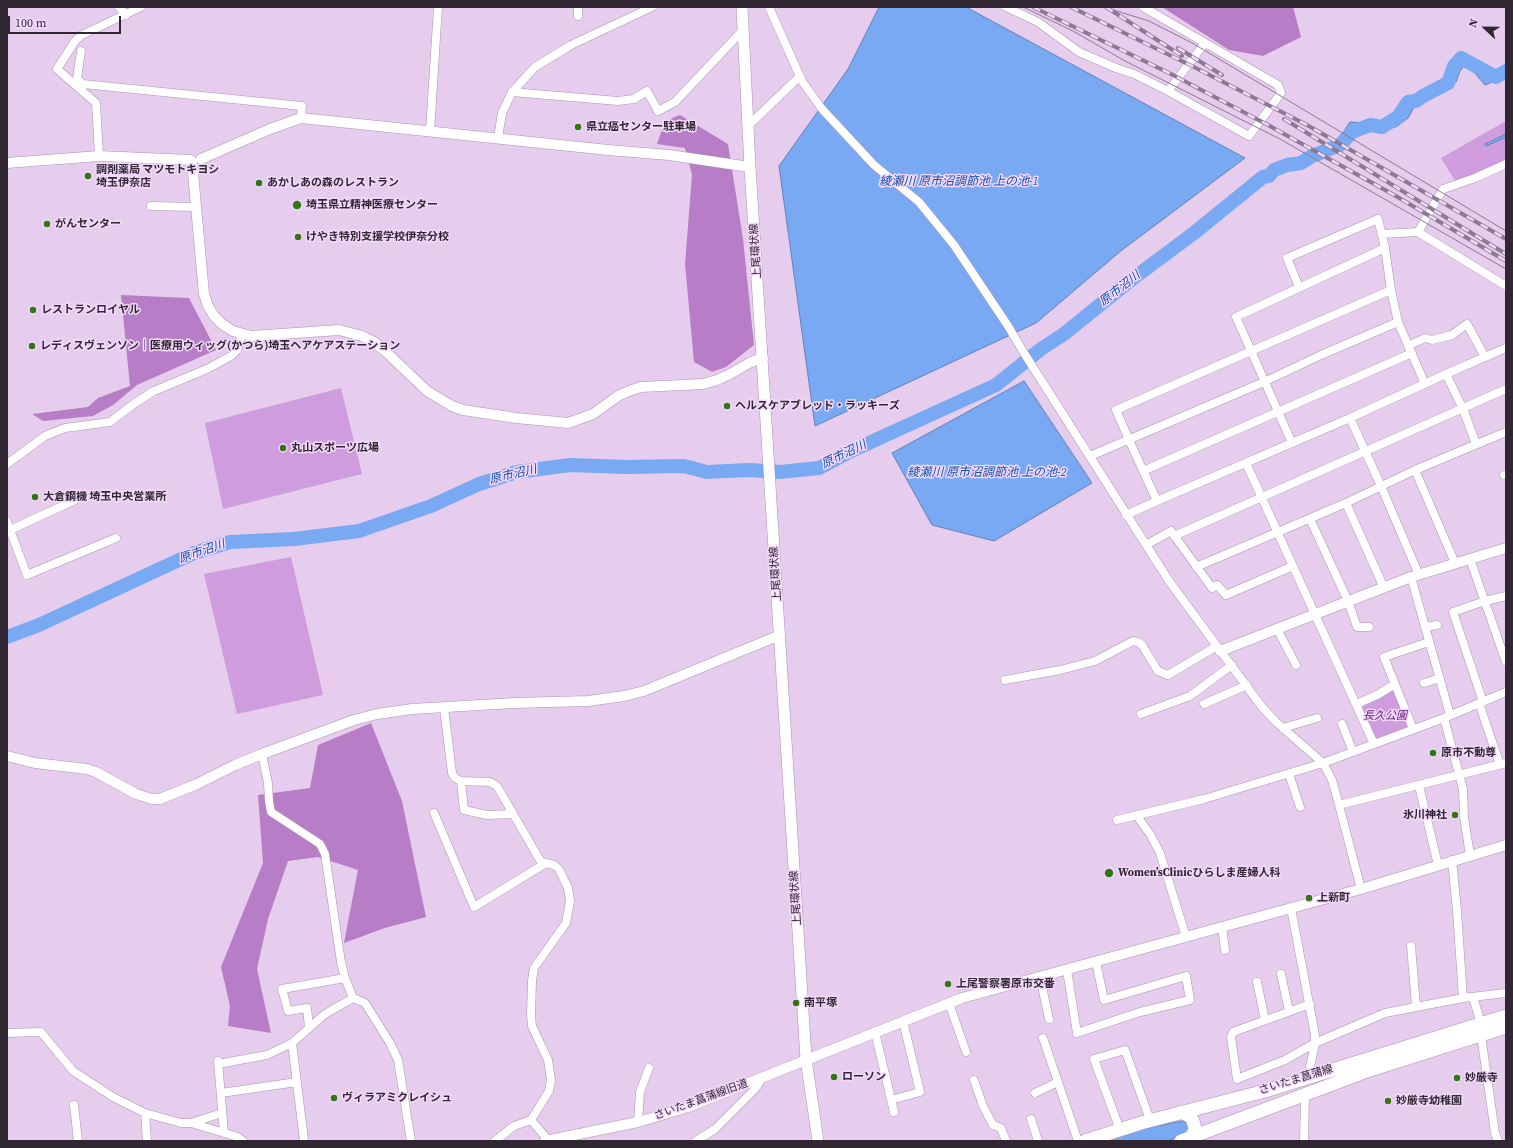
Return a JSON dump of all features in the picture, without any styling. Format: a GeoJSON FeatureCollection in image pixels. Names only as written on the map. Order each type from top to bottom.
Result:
{"type":"FeatureCollection","features":[{"type":"Feature","properties":{"kind":"main road","name":"上尾環状線"},"geometry":{"type":"LineString","coordinates":[[742,7],[750,167],[806,1059],[818,1141]]}},
{"type":"Feature","properties":{"kind":"main road","name":"さいたま菖蒲線"},"geometry":{"type":"LineString","coordinates":[[1186,1139],[1481,1030],[1506,1016]]}},
{"type":"Feature","properties":{"kind":"main road","name":"さいたま菖蒲線"},"geometry":{"type":"LineString","coordinates":[[1085,1141],[1150,1120],[1265,1091],[1308,1077],[1481,1030],[1506,1027]]}},
{"type":"Feature","properties":{"kind":"main road"},"geometry":{"type":"LineString","coordinates":[[1181,1112],[1191,1117],[1194,1124],[1195,1130],[1186,1139]]}},
{"type":"Feature","properties":{"kind":"street"},"geometry":{"type":"LineString","coordinates":[[119,7],[126,15]]}},
{"type":"Feature","properties":{"kind":"street"},"geometry":{"type":"LineString","coordinates":[[99,156],[96,103],[57,69],[75,41],[82,35],[141,7]]}},
{"type":"Feature","properties":{"kind":"street"},"geometry":{"type":"LineString","coordinates":[[430,131],[438,7]]}},
{"type":"Feature","properties":{"kind":"street"},"geometry":{"type":"LineString","coordinates":[[578,7],[578,16]]}},
{"type":"Feature","properties":{"kind":"street"},"geometry":{"type":"LineString","coordinates":[[498,138],[502,113],[512,92],[535,67],[571,45],[652,7]]}},
{"type":"Feature","properties":{"kind":"street"},"geometry":{"type":"LineString","coordinates":[[769,7],[800,76],[822,109],[874,165],[918,202],[954,245],[1008,326],[1168,581],[1262,707],[1283,728],[1323,763],[1332,780],[1361,889]]}},
{"type":"Feature","properties":{"kind":"street"},"geometry":{"type":"LineString","coordinates":[[1006,7],[1038,22],[1079,52],[1134,74],[1168,90],[1249,136],[1281,93],[1278,85],[1143,7]]}},
{"type":"Feature","properties":{"kind":"street"},"geometry":{"type":"LineString","coordinates":[[512,92],[618,101],[634,99],[647,91],[658,111],[675,102],[743,30]]}},
{"type":"Feature","properties":{"kind":"street"},"geometry":{"type":"LineString","coordinates":[[1168,90],[1205,43]]}},
{"type":"Feature","properties":{"kind":"street"},"geometry":{"type":"LineString","coordinates":[[82,51],[77,79],[83,84],[302,106],[301,118]]}},
{"type":"Feature","properties":{"kind":"street"},"geometry":{"type":"LineString","coordinates":[[748,126],[800,76]]}},
{"type":"Feature","properties":{"kind":"street"},"geometry":{"type":"LineString","coordinates":[[201,159],[263,131],[301,118],[669,155],[750,167]]}},
{"type":"Feature","properties":{"kind":"street"},"geometry":{"type":"LineString","coordinates":[[7,163],[99,156],[191,160],[197,207],[204,294],[208,306],[214,316],[222,324],[242,334],[262,336],[328,330],[352,332],[374,342],[427,391],[452,406],[480,413],[555,423],[568,423],[593,414],[618,396],[629,391],[641,388],[703,384],[717,380],[751,362],[763,358]]}},
{"type":"Feature","properties":{"kind":"street"},"geometry":{"type":"LineString","coordinates":[[1418,232],[1443,189],[1475,178],[1506,164]]}},
{"type":"Feature","properties":{"kind":"street"},"geometry":{"type":"LineString","coordinates":[[152,206],[197,207]]}},
{"type":"Feature","properties":{"kind":"street"},"geometry":{"type":"LineString","coordinates":[[1299,287],[1287,258],[1378,219],[1385,248],[1391,290],[1398,322],[1425,384]]}},
{"type":"Feature","properties":{"kind":"street"},"geometry":{"type":"LineString","coordinates":[[1382,234],[1418,232],[1506,286]]}},
{"type":"Feature","properties":{"kind":"street"},"geometry":{"type":"LineString","coordinates":[[1292,443],[1236,317],[1385,248]]}},
{"type":"Feature","properties":{"kind":"street"},"geometry":{"type":"LineString","coordinates":[[1157,501],[1116,410],[1391,290]]}},
{"type":"Feature","properties":{"kind":"street"},"geometry":{"type":"LineString","coordinates":[[1090,456],[1264,382],[1321,355],[1398,322]]}},
{"type":"Feature","properties":{"kind":"street"},"geometry":{"type":"LineString","coordinates":[[1143,471],[1278,412],[1410,350],[1425,338],[1432,340],[1452,335],[1467,324],[1485,357]]}},
{"type":"Feature","properties":{"kind":"street"},"geometry":{"type":"LineString","coordinates":[[7,464],[45,436],[65,428],[110,422],[154,391],[206,369],[231,356],[237,350],[242,334]]}},
{"type":"Feature","properties":{"kind":"street"},"geometry":{"type":"LineString","coordinates":[[1126,515],[1350,418],[1506,348]]}},
{"type":"Feature","properties":{"kind":"street"},"geometry":{"type":"LineString","coordinates":[[1446,374],[1463,409],[1476,444]]}},
{"type":"Feature","properties":{"kind":"street"},"geometry":{"type":"LineString","coordinates":[[1174,536],[1506,389]]}},
{"type":"Feature","properties":{"kind":"street"},"geometry":{"type":"LineString","coordinates":[[1350,418],[1381,486],[1415,576],[1425,627],[1440,678],[1459,776],[1463,789],[1464,817],[1470,855]]}},
{"type":"Feature","properties":{"kind":"street"},"geometry":{"type":"LineString","coordinates":[[1196,567],[1278,533],[1415,470],[1506,432]]}},
{"type":"Feature","properties":{"kind":"street"},"geometry":{"type":"LineString","coordinates":[[1246,463],[1374,744]]}},
{"type":"Feature","properties":{"kind":"street"},"geometry":{"type":"LineString","coordinates":[[1415,470],[1455,564]]}},
{"type":"Feature","properties":{"kind":"street"},"geometry":{"type":"LineString","coordinates":[[10,530],[75,500]]}},
{"type":"Feature","properties":{"kind":"street"},"geometry":{"type":"LineString","coordinates":[[1346,503],[1384,588]]}},
{"type":"Feature","properties":{"kind":"street"},"geometry":{"type":"LineString","coordinates":[[1310,519],[1348,601],[1356,626],[1369,627]]}},
{"type":"Feature","properties":{"kind":"street"},"geometry":{"type":"LineString","coordinates":[[7,522],[27,575],[116,538]]}},
{"type":"Feature","properties":{"kind":"street"},"geometry":{"type":"LineString","coordinates":[[1146,545],[1171,530],[1212,588],[1217,585],[1226,595],[1293,566]]}},
{"type":"Feature","properties":{"kind":"street"},"geometry":{"type":"LineString","coordinates":[[1005,680],[1060,670],[1095,661],[1133,641],[1142,645],[1158,671],[1168,675],[1219,649],[1277,629],[1415,576],[1506,548]]}},
{"type":"Feature","properties":{"kind":"street"},"geometry":{"type":"LineString","coordinates":[[1470,559],[1506,662]]}},
{"type":"Feature","properties":{"kind":"street"},"geometry":{"type":"LineString","coordinates":[[1339,805],[1503,764],[1481,703],[1453,612],[1485,601],[1506,596]]}},
{"type":"Feature","properties":{"kind":"street"},"geometry":{"type":"LineString","coordinates":[[1425,627],[1437,625]]}},
{"type":"Feature","properties":{"kind":"street"},"geometry":{"type":"LineString","coordinates":[[1277,629],[1296,665]]}},
{"type":"Feature","properties":{"kind":"street"},"geometry":{"type":"LineString","coordinates":[[7,756],[35,763],[87,769],[96,772],[146,798],[166,798],[262,754],[354,720],[377,714],[412,709],[514,703],[588,701],[624,696],[644,690],[780,636]]}},
{"type":"Feature","properties":{"kind":"street"},"geometry":{"type":"LineString","coordinates":[[1413,729],[1384,657],[1429,642]]}},
{"type":"Feature","properties":{"kind":"street"},"geometry":{"type":"LineString","coordinates":[[1141,714],[1190,696],[1232,665]]}},
{"type":"Feature","properties":{"kind":"street"},"geometry":{"type":"LineString","coordinates":[[1424,682],[1440,678]]}},
{"type":"Feature","properties":{"kind":"street"},"geometry":{"type":"LineString","coordinates":[[1356,704],[1379,694],[1395,684]]}},
{"type":"Feature","properties":{"kind":"street"},"geometry":{"type":"LineString","coordinates":[[1204,704],[1247,685]]}},
{"type":"Feature","properties":{"kind":"street"},"geometry":{"type":"LineString","coordinates":[[1117,820],[1204,799],[1323,763],[1481,703],[1506,692]]}},
{"type":"Feature","properties":{"kind":"street"},"geometry":{"type":"LineString","coordinates":[[444,708],[452,773],[455,778],[461,781],[490,782],[497,786],[541,862],[554,865],[559,869],[568,888],[570,901],[566,923],[534,968],[532,985],[532,1026],[548,1060],[551,1080],[549,1091],[531,1120],[514,1126],[495,1141]]}},
{"type":"Feature","properties":{"kind":"street"},"geometry":{"type":"LineString","coordinates":[[1283,728],[1317,718]]}},
{"type":"Feature","properties":{"kind":"street"},"geometry":{"type":"LineString","coordinates":[[1342,724],[1353,752]]}},
{"type":"Feature","properties":{"kind":"street"},"geometry":{"type":"LineString","coordinates":[[262,754],[268,783],[271,812],[320,844],[325,854],[341,962],[345,978],[353,998],[365,1003],[390,1043],[398,1060],[412,1141]]}},
{"type":"Feature","properties":{"kind":"street"},"geometry":{"type":"LineString","coordinates":[[1289,774],[1300,807]]}},
{"type":"Feature","properties":{"kind":"street"},"geometry":{"type":"LineString","coordinates":[[461,781],[464,810],[487,815],[513,814]]}},
{"type":"Feature","properties":{"kind":"street"},"geometry":{"type":"LineString","coordinates":[[1419,786],[1438,865]]}},
{"type":"Feature","properties":{"kind":"street"},"geometry":{"type":"LineString","coordinates":[[434,813],[474,907],[546,863]]}},
{"type":"Feature","properties":{"kind":"street"},"geometry":{"type":"LineString","coordinates":[[1137,816],[1150,834],[1160,853],[1186,937]]}},
{"type":"Feature","properties":{"kind":"street","name":"さいたま菖蒲線旧道"},"geometry":{"type":"LineString","coordinates":[[548,1141],[638,1122],[688,1107],[962,998],[1361,889],[1506,844]]}},
{"type":"Feature","properties":{"kind":"street"},"geometry":{"type":"LineString","coordinates":[[1452,860],[1458,911],[1463,998]]}},
{"type":"Feature","properties":{"kind":"street"},"geometry":{"type":"LineString","coordinates":[[1291,908],[1310,1004],[1315,1044],[1308,1077]]}},
{"type":"Feature","properties":{"kind":"street"},"geometry":{"type":"LineString","coordinates":[[1222,927],[1225,950]]}},
{"type":"Feature","properties":{"kind":"street"},"geometry":{"type":"LineString","coordinates":[[1411,946],[1416,1006]]}},
{"type":"Feature","properties":{"kind":"street"},"geometry":{"type":"LineString","coordinates":[[1067,970],[1077,1033],[1140,1012],[1190,1000],[1186,976],[1104,1000],[1096,962]]}},
{"type":"Feature","properties":{"kind":"street"},"geometry":{"type":"LineString","coordinates":[[1281,974],[1289,1011]]}},
{"type":"Feature","properties":{"kind":"street"},"geometry":{"type":"LineString","coordinates":[[1040,977],[1049,1019]]}},
{"type":"Feature","properties":{"kind":"street"},"geometry":{"type":"LineString","coordinates":[[310,1027],[307,1008],[288,1011],[282,989],[345,978]]}},
{"type":"Feature","properties":{"kind":"street"},"geometry":{"type":"LineString","coordinates":[[1257,982],[1265,1020]]}},
{"type":"Feature","properties":{"kind":"street"},"geometry":{"type":"LineString","coordinates":[[1310,1004],[1233,1032],[1231,1037],[1237,1079],[1285,1060],[1315,1044],[1385,1013],[1463,998],[1506,993]]}},
{"type":"Feature","properties":{"kind":"street"},"geometry":{"type":"LineString","coordinates":[[1473,997],[1481,1030],[1495,1133],[1498,1141]]}},
{"type":"Feature","properties":{"kind":"street"},"geometry":{"type":"LineString","coordinates":[[224,1133],[218,1062],[267,1054],[292,1043],[324,1014],[353,998]]}},
{"type":"Feature","properties":{"kind":"street"},"geometry":{"type":"LineString","coordinates":[[949,1003],[966,1052]]}},
{"type":"Feature","properties":{"kind":"street"},"geometry":{"type":"LineString","coordinates":[[892,1100],[920,1092],[903,1021]]}},
{"type":"Feature","properties":{"kind":"street"},"geometry":{"type":"LineString","coordinates":[[7,1033],[41,1032],[73,1071],[113,1096],[145,1112],[181,1123],[191,1123],[238,1137],[243,1141]]}},
{"type":"Feature","properties":{"kind":"street"},"geometry":{"type":"LineString","coordinates":[[875,1032],[894,1112]]}},
{"type":"Feature","properties":{"kind":"street"},"geometry":{"type":"LineString","coordinates":[[1043,1038],[1078,1141]]}},
{"type":"Feature","properties":{"kind":"street"},"geometry":{"type":"LineString","coordinates":[[292,1043],[304,1140]]}},
{"type":"Feature","properties":{"kind":"street"},"geometry":{"type":"LineString","coordinates":[[1120,1130],[1094,1059],[1126,1050],[1150,1120]]}},
{"type":"Feature","properties":{"kind":"street"},"geometry":{"type":"LineString","coordinates":[[638,1122],[640,1092],[649,1068]]}},
{"type":"Feature","properties":{"kind":"street"},"geometry":{"type":"LineString","coordinates":[[696,1141],[715,1129],[755,1089],[763,1077]]}},
{"type":"Feature","properties":{"kind":"street"},"geometry":{"type":"LineString","coordinates":[[974,1080],[983,1106],[993,1125],[1001,1128],[1006,1141]]}},
{"type":"Feature","properties":{"kind":"street"},"geometry":{"type":"LineString","coordinates":[[221,1093],[297,1082]]}},
{"type":"Feature","properties":{"kind":"street"},"geometry":{"type":"LineString","coordinates":[[1035,1093],[1058,1082]]}},
{"type":"Feature","properties":{"kind":"street"},"geometry":{"type":"LineString","coordinates":[[1304,1141],[1305,1094]]}},
{"type":"Feature","properties":{"kind":"street"},"geometry":{"type":"LineString","coordinates":[[74,1106],[78,1141]]}},
{"type":"Feature","properties":{"kind":"street"},"geometry":{"type":"LineString","coordinates":[[145,1112],[147,1141]]}},
{"type":"Feature","properties":{"kind":"street"},"geometry":{"type":"LineString","coordinates":[[191,1123],[222,1113]]}},
{"type":"Feature","properties":{"kind":"street"},"geometry":{"type":"LineString","coordinates":[[1031,1119],[1038,1141]]}},
{"type":"Feature","properties":{"kind":"street"},"geometry":{"type":"LineString","coordinates":[[531,1120],[548,1141]]}},
{"type":"Feature","properties":{"kind":"green space"},"geometry":{"type":"Polygon","coordinates":[[[1506,121],[1506,162],[1457,184],[1441,158],[1506,121]]]}},
{"type":"Feature","properties":{"kind":"green space","name":"丸山スポーツ広場"},"geometry":{"type":"Polygon","coordinates":[[[341,388],[362,474],[223,509],[205,423],[341,388]]]}},
{"type":"Feature","properties":{"kind":"green space"},"geometry":{"type":"Polygon","coordinates":[[[291,557],[323,695],[237,714],[204,574],[291,557]]]}},
{"type":"Feature","properties":{"kind":"green space","name":"長久公園"},"geometry":{"type":"Polygon","coordinates":[[[1394,689],[1409,725],[1408,728],[1377,740],[1374,739],[1362,706],[1364,703],[1394,689]]]}},
{"type":"Feature","properties":{"kind":"shaded area"},"geometry":{"type":"Polygon","coordinates":[[[1162,7],[1293,7],[1301,37],[1263,56],[1229,50],[1162,7]]]}},
{"type":"Feature","properties":{"kind":"shaded area"},"geometry":{"type":"Polygon","coordinates":[[[680,115],[728,144],[743,239],[754,345],[726,367],[712,372],[694,362],[685,264],[692,175],[685,148],[657,144],[665,121],[680,115]]]}},
{"type":"Feature","properties":{"kind":"shaded area"},"geometry":{"type":"Polygon","coordinates":[[[121,295],[189,298],[216,350],[137,385],[113,405],[93,416],[43,421],[32,414],[88,407],[98,398],[130,386],[121,295]]]}},
{"type":"Feature","properties":{"kind":"shaded area"},"geometry":{"type":"Polygon","coordinates":[[[371,723],[402,801],[426,917],[385,928],[344,943],[358,870],[318,857],[288,861],[268,919],[257,969],[271,1033],[228,1026],[230,1006],[221,967],[263,863],[258,795],[310,788],[318,745],[371,723]]]}},
{"type":"Feature","properties":{"kind":"water","name":"綾瀬川 原市沼調節池 上の池-1"},"geometry":{"type":"Polygon","coordinates":[[[879,7],[966,7],[1245,158],[1122,250],[1036,323],[815,426],[779,166],[848,69],[879,7]]]}},
{"type":"Feature","properties":{"kind":"water"},"geometry":{"type":"Polygon","coordinates":[[[1467,54],[1488,76],[1506,69],[1506,76],[1485,85],[1466,63],[1460,71],[1456,82],[1440,93],[1417,102],[1408,118],[1396,127],[1355,129],[1347,142],[1342,142],[1344,131],[1350,122],[1392,125],[1406,113],[1416,95],[1429,86],[1438,86],[1451,79],[1454,75],[1456,61],[1462,55],[1467,54]]]}},
{"type":"Feature","properties":{"kind":"water"},"geometry":{"type":"Polygon","coordinates":[[[1506,134],[1506,137],[1486,146],[1485,144],[1506,134]]]}},
{"type":"Feature","properties":{"kind":"water","name":"綾瀬川 原市沼調節池 上の池-2"},"geometry":{"type":"Polygon","coordinates":[[[1024,381],[1092,483],[994,541],[932,525],[892,453],[1024,381]]]}},
{"type":"Feature","properties":{"kind":"water"},"geometry":{"type":"Polygon","coordinates":[[[1182,1121],[1186,1122],[1189,1128],[1186,1135],[1167,1141],[1100,1141],[1141,1129],[1182,1121]]]}},
{"type":"Feature","properties":{"kind":"waterway","name":"原市沼川"},"geometry":{"type":"LineString","coordinates":[[7,637],[39,625],[194,553],[230,542],[294,539],[359,531],[431,506],[479,484],[517,472],[570,465],[627,467],[684,466],[707,472],[749,470],[780,472],[819,468],[849,452],[996,385],[1194,233],[1263,177],[1269,176],[1274,170],[1287,165],[1301,163],[1312,156],[1340,145],[1352,132],[1370,125],[1382,127],[1398,117],[1408,102],[1416,101],[1448,83],[1454,66],[1461,58],[1496,77],[1506,71]]}},
{"type":"Feature","properties":{"kind":"tram line"},"geometry":{"type":"LineString","coordinates":[[1023,7],[1073,31],[1125,61],[1280,139],[1506,269]]}},
{"type":"Feature","properties":{"kind":"tram line"},"geometry":{"type":"LineString","coordinates":[[1104,7],[1149,21],[1194,44],[1506,231]]}},
{"type":"Feature","properties":{"kind":"railway"},"geometry":{"type":"LineString","coordinates":[[1033,7],[1171,74],[1268,125],[1394,195],[1506,261]]}},
{"type":"Feature","properties":{"kind":"railway"},"geometry":{"type":"LineString","coordinates":[[1071,7],[1194,67],[1307,125],[1506,239]]}},
{"type":"Feature","properties":{"kind":"railway"},"geometry":{"type":"LineString","coordinates":[[1106,7],[1182,56]]}},
{"type":"Feature","properties":{"kind":"railway"},"geometry":{"type":"LineString","coordinates":[[1178,48],[1222,75]]}},
{"type":"Feature","properties":{"kind":"railway"},"geometry":{"type":"LineString","coordinates":[[1284,119],[1506,254]]}},
{"type":"Feature","properties":{"kind":"place","name":"県立癌センター駐車場"},"geometry":{"type":"Point","coordinates":[578,127]}},
{"type":"Feature","properties":{"kind":"place","name":"調剤薬局 マツモトキヨシ 埼玉伊奈店"},"geometry":{"type":"Point","coordinates":[88,176]}},
{"type":"Feature","properties":{"kind":"place","name":"あかしあの森のレストラン"},"geometry":{"type":"Point","coordinates":[259,183]}},
{"type":"Feature","properties":{"kind":"place","name":"埼玉県立精神医療センター"},"geometry":{"type":"Point","coordinates":[297,205]}},
{"type":"Feature","properties":{"kind":"place","name":"がんセンター"},"geometry":{"type":"Point","coordinates":[47,224]}},
{"type":"Feature","properties":{"kind":"place","name":"けやき特別支援学校伊奈分校"},"geometry":{"type":"Point","coordinates":[298,237]}},
{"type":"Feature","properties":{"kind":"place","name":"レストランロイヤル"},"geometry":{"type":"Point","coordinates":[33,310]}},
{"type":"Feature","properties":{"kind":"place","name":"レディスヴェンソン｜医療用ウィッグ(かつら)埼玉ヘアケアステーション"},"geometry":{"type":"Point","coordinates":[32,346]}},
{"type":"Feature","properties":{"kind":"place","name":"ヘルスケアブレッド・ラッキーズ"},"geometry":{"type":"Point","coordinates":[727,406]}},
{"type":"Feature","properties":{"kind":"place","name":"丸山スポーツ広場"},"geometry":{"type":"Point","coordinates":[283,448]}},
{"type":"Feature","properties":{"kind":"place","name":"大倉鋼機 埼玉中央営業所"},"geometry":{"type":"Point","coordinates":[35,497]}},
{"type":"Feature","properties":{"kind":"place","name":"原市不動尊"},"geometry":{"type":"Point","coordinates":[1433,753]}},
{"type":"Feature","properties":{"kind":"place","name":"氷川神社"},"geometry":{"type":"Point","coordinates":[1455,815]}},
{"type":"Feature","properties":{"kind":"place","name":"Women’sClinicひらしま産婦人科"},"geometry":{"type":"Point","coordinates":[1109,873]}},
{"type":"Feature","properties":{"kind":"place","name":"上新町"},"geometry":{"type":"Point","coordinates":[1309,898]}},
{"type":"Feature","properties":{"kind":"place","name":"上尾警察署原市交番"},"geometry":{"type":"Point","coordinates":[948,984]}},
{"type":"Feature","properties":{"kind":"place","name":"南平塚"},"geometry":{"type":"Point","coordinates":[796,1003]}},
{"type":"Feature","properties":{"kind":"place","name":"ローソン"},"geometry":{"type":"Point","coordinates":[834,1077]}},
{"type":"Feature","properties":{"kind":"place","name":"妙厳寺"},"geometry":{"type":"Point","coordinates":[1457,1078]}},
{"type":"Feature","properties":{"kind":"place","name":"ヴィラアミクレイシュ"},"geometry":{"type":"Point","coordinates":[334,1098]}},
{"type":"Feature","properties":{"kind":"place","name":"妙厳寺幼稚園"},"geometry":{"type":"Point","coordinates":[1388,1101]}}]}
